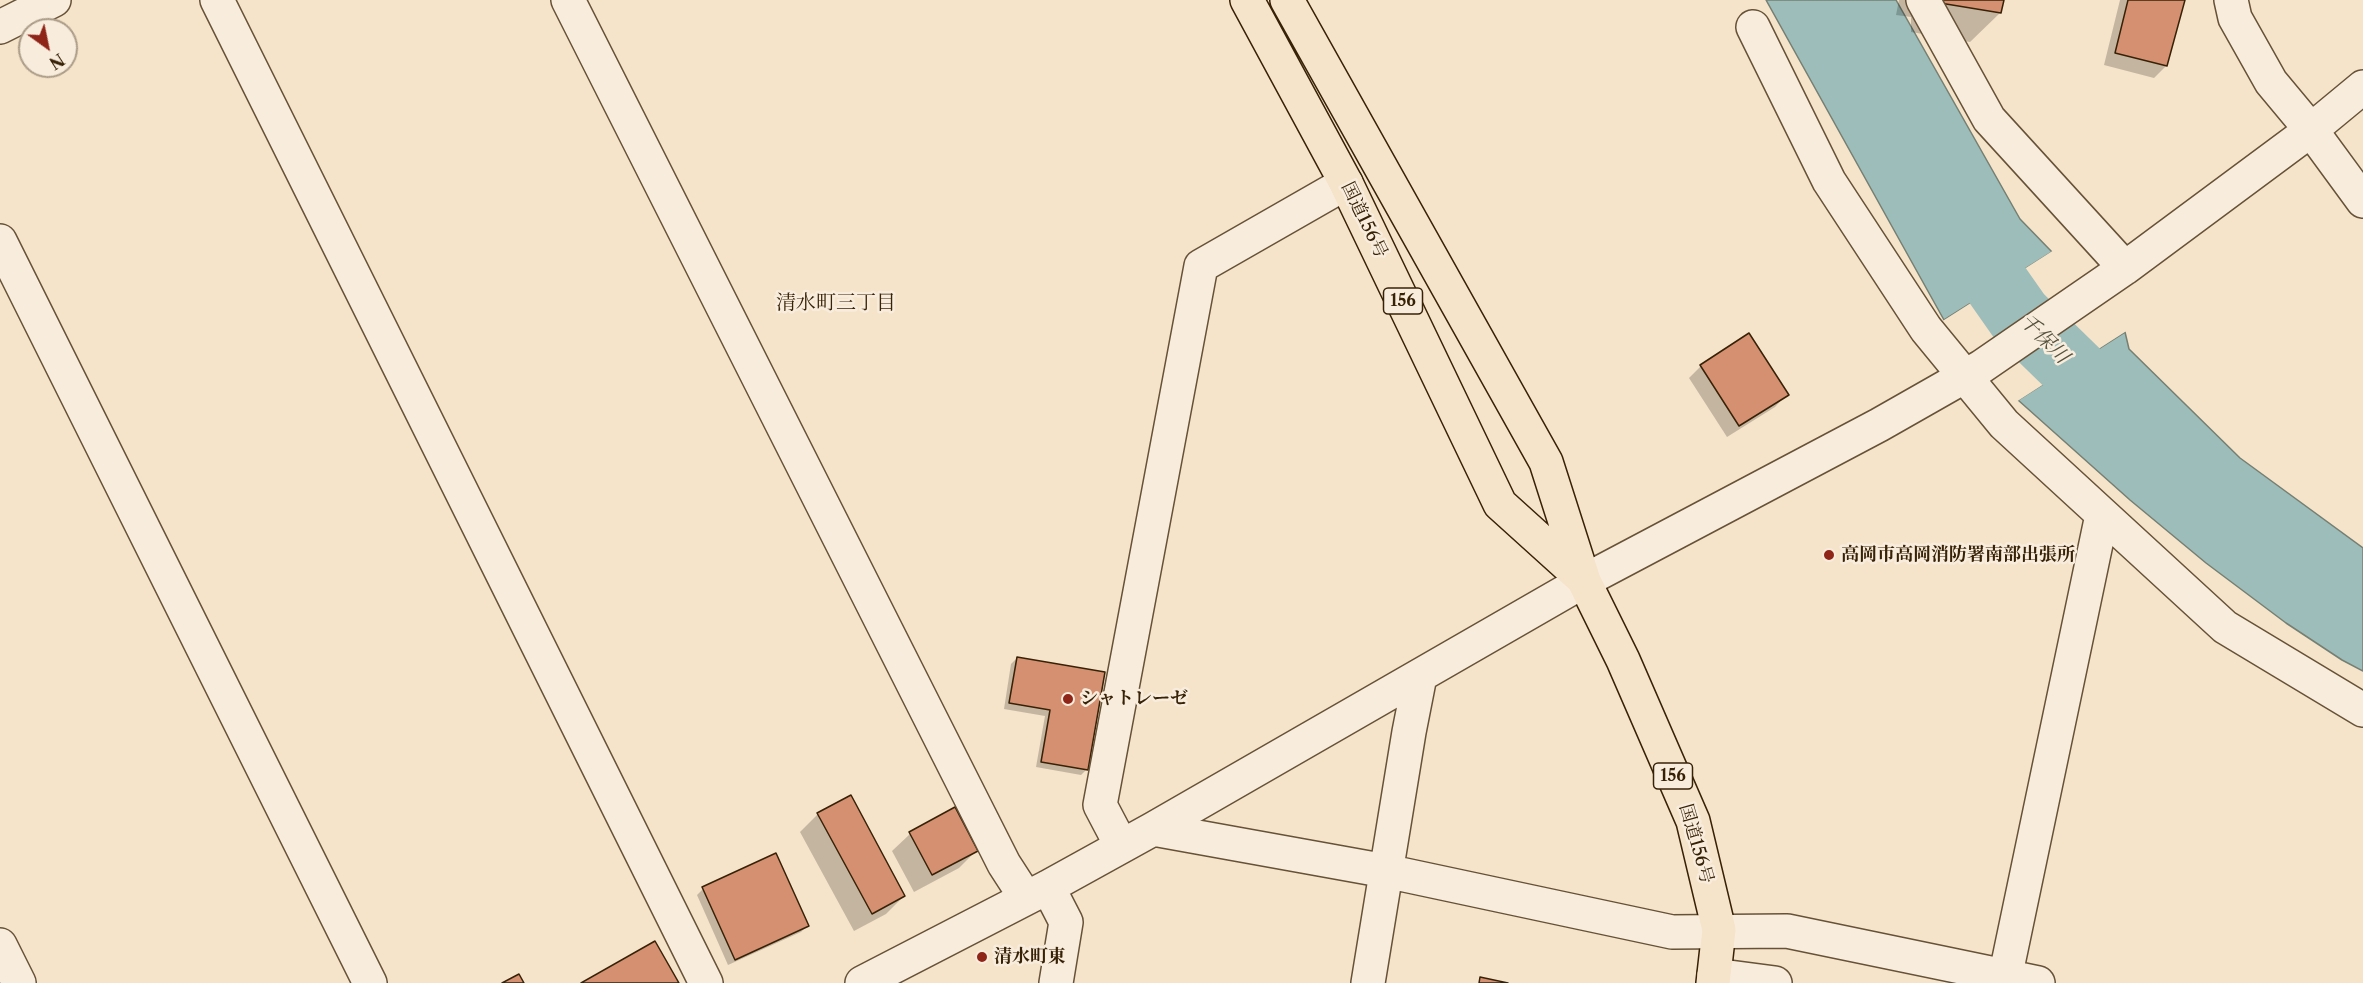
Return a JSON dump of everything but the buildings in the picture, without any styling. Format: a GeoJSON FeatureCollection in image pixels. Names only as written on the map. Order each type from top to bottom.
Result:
{"type":"FeatureCollection","features":[{"type":"Feature","properties":{"kind":"highway","name":"国道156号"},"geometry":{"type":"LineString","coordinates":[[1247,0],[1346,183],[1500,504],[1584,581]]}},
{"type":"Feature","properties":{"kind":"highway","name":"国道156号"},"geometry":{"type":"LineString","coordinates":[[1287,0],[1546,462],[1584,581],[1623,660],[1693,821],[1719,930],[1714,979]]}},
{"type":"Feature","properties":{"kind":"street"},"geometry":{"type":"LineString","coordinates":[[0,27],[54,0]]}},
{"type":"Feature","properties":{"kind":"street"},"geometry":{"type":"LineString","coordinates":[[218,0],[706,983]]}},
{"type":"Feature","properties":{"kind":"street"},"geometry":{"type":"LineString","coordinates":[[568,0],[1004,864],[1037,892],[1066,922],[1056,983]]}},
{"type":"Feature","properties":{"kind":"street"},"geometry":{"type":"LineString","coordinates":[[1923,0],[1989,119],[2113,275]]}},
{"type":"Feature","properties":{"kind":"street"},"geometry":{"type":"LineString","coordinates":[[2231,0],[2235,18],[2271,82],[2311,130],[2363,201]]}},
{"type":"Feature","properties":{"kind":"street"},"geometry":{"type":"LineString","coordinates":[[1753,27],[1829,181],[1926,329],[1973,372],[2004,424],[2225,627],[2363,710]]}},
{"type":"Feature","properties":{"kind":"street"},"geometry":{"type":"LineString","coordinates":[[862,983],[1153,830],[1584,581],[1973,372],[2113,275],[2311,130],[2363,87]]}},
{"type":"Feature","properties":{"kind":"street"},"geometry":{"type":"LineString","coordinates":[[1121,845],[1100,805],[1201,266],[1346,183]]}},
{"type":"Feature","properties":{"kind":"street"},"geometry":{"type":"LineString","coordinates":[[0,241],[370,983]]}},
{"type":"Feature","properties":{"kind":"street"},"geometry":{"type":"LineString","coordinates":[[2005,980],[2102,515]]}},
{"type":"Feature","properties":{"kind":"street"},"geometry":{"type":"LineString","coordinates":[[1368,983],[1420,676]]}},
{"type":"Feature","properties":{"kind":"street"},"geometry":{"type":"LineString","coordinates":[[1153,830],[1386,871],[1672,932],[1786,931],[2005,980],[2038,983]]}},
{"type":"Feature","properties":{"kind":"street"},"geometry":{"type":"LineString","coordinates":[[0,945],[19,983]]}},
{"type":"Feature","properties":{"kind":"street"},"geometry":{"type":"LineString","coordinates":[[1714,979],[1775,983]]}},
{"type":"Feature","properties":{"kind":"water"},"geometry":{"type":"Polygon","coordinates":[[[1766,0],[1896,0],[2020,219],[2052,252],[1944,320],[1766,0]]]}},
{"type":"Feature","properties":{"kind":"water"},"geometry":{"type":"Polygon","coordinates":[[[2125,332],[2129,349],[2240,458],[2363,548],[2363,671],[2286,623],[2206,563],[2130,500],[2018,400],[2125,332]]]}},
{"type":"Feature","properties":{"kind":"pier"},"geometry":{"type":"Polygon","coordinates":[[[2054,250],[2054,254],[1945,323],[1941,322],[2054,250]]]}},
{"type":"Feature","properties":{"kind":"pier"},"geometry":{"type":"Polygon","coordinates":[[[2124,329],[2128,330],[2016,402],[2017,398],[2124,329]]]}},
{"type":"Feature","properties":{"kind":"waterway","name":"千保川"},"geometry":{"type":"LineString","coordinates":[[1946,212],[2019,316],[2136,430]]}},
{"type":"Feature","properties":{"kind":"place","name":"高岡市高岡消防署南部出張所"},"geometry":{"type":"Point","coordinates":[1829,555]}},
{"type":"Feature","properties":{"kind":"place","name":"シャトレーゼ"},"geometry":{"type":"Point","coordinates":[1068,699]}},
{"type":"Feature","properties":{"kind":"place","name":"清水町東"},"geometry":{"type":"Point","coordinates":[982,957]}},
{"type":"Feature","properties":{"kind":"district","name":"清水町三丁目"},"geometry":{"type":"Point","coordinates":[836,303]}}]}
